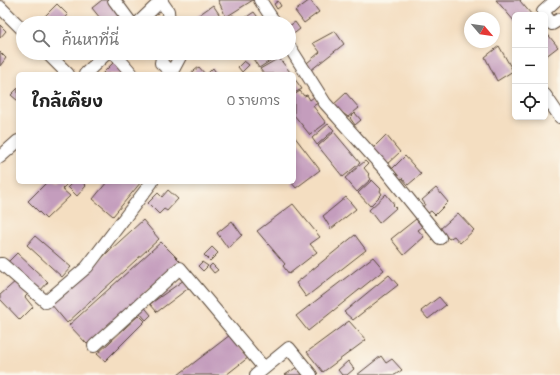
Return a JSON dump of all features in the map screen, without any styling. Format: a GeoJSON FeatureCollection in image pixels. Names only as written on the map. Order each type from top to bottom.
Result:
{"type":"FeatureCollection","features":[{"type":"Feature","properties":{"kind":"street"},"geometry":{"type":"LineString","coordinates":[[114,0],[126,16]]}},
{"type":"Feature","properties":{"kind":"street"},"geometry":{"type":"LineString","coordinates":[[260,0],[270,16]]}},
{"type":"Feature","properties":{"kind":"street"},"geometry":{"type":"LineString","coordinates":[[556,0],[543,12],[552,24],[560,19]]}},
{"type":"Feature","properties":{"kind":"street"},"geometry":{"type":"LineString","coordinates":[[146,16],[162,1],[168,11],[168,16]]}},
{"type":"Feature","properties":{"kind":"street"},"geometry":{"type":"LineString","coordinates":[[0,7],[16,23]]}},
{"type":"Feature","properties":{"kind":"street"},"geometry":{"type":"LineString","coordinates":[[296,57],[325,103],[386,171],[440,238]]}},
{"type":"Feature","properties":{"kind":"street"},"geometry":{"type":"LineString","coordinates":[[53,60],[66,72]]}},
{"type":"Feature","properties":{"kind":"street"},"geometry":{"type":"LineString","coordinates":[[88,72],[100,60]]}},
{"type":"Feature","properties":{"kind":"street"},"geometry":{"type":"LineString","coordinates":[[120,60],[130,72]]}},
{"type":"Feature","properties":{"kind":"street"},"geometry":{"type":"LineString","coordinates":[[161,60],[160,63],[169,70],[174,68],[178,60]]}},
{"type":"Feature","properties":{"kind":"street"},"geometry":{"type":"LineString","coordinates":[[548,99],[560,117]]}},
{"type":"Feature","properties":{"kind":"street"},"geometry":{"type":"LineString","coordinates":[[0,157],[12,143]]}},
{"type":"Feature","properties":{"kind":"street"},"geometry":{"type":"LineString","coordinates":[[0,264],[2,264],[46,302],[86,267],[150,184]]}},
{"type":"Feature","properties":{"kind":"street"},"geometry":{"type":"LineString","coordinates":[[94,346],[180,268],[260,372],[289,348],[311,375]]}},
{"type":"Feature","properties":{"kind":"building"},"geometry":{"type":"Polygon","coordinates":[[[102,0],[108,0],[121,16],[98,16],[92,8],[102,0]]]}},
{"type":"Feature","properties":{"kind":"building"},"geometry":{"type":"Polygon","coordinates":[[[218,0],[253,0],[228,16],[226,16],[218,0]]]}},
{"type":"Feature","properties":{"kind":"building"},"geometry":{"type":"Polygon","coordinates":[[[310,0],[319,12],[304,23],[295,11],[310,0]]]}},
{"type":"Feature","properties":{"kind":"building"},"geometry":{"type":"Polygon","coordinates":[[[496,0],[521,0],[520,1],[529,12],[512,12],[512,19],[496,0]]]}},
{"type":"Feature","properties":{"kind":"building"},"geometry":{"type":"Polygon","coordinates":[[[278,1],[281,6],[277,9],[274,4],[278,1]]]}},
{"type":"Feature","properties":{"kind":"building"},"geometry":{"type":"Polygon","coordinates":[[[57,4],[68,15],[67,16],[45,16],[57,4]]]}},
{"type":"Feature","properties":{"kind":"building"},"geometry":{"type":"Polygon","coordinates":[[[213,5],[220,16],[197,16],[213,5]]]}},
{"type":"Feature","properties":{"kind":"building"},"geometry":{"type":"Polygon","coordinates":[[[254,12],[257,16],[248,16],[254,12]]]}},
{"type":"Feature","properties":{"kind":"building"},"geometry":{"type":"Polygon","coordinates":[[[296,23],[300,29],[296,32],[296,23]]]}},
{"type":"Feature","properties":{"kind":"building"},"geometry":{"type":"Polygon","coordinates":[[[0,25],[6,31],[0,38],[0,25]]]}},
{"type":"Feature","properties":{"kind":"building"},"geometry":{"type":"Polygon","coordinates":[[[335,31],[344,44],[311,70],[307,63],[320,52],[313,43],[335,31]]]}},
{"type":"Feature","properties":{"kind":"building"},"geometry":{"type":"Polygon","coordinates":[[[548,35],[558,47],[548,55],[548,35]]]}},
{"type":"Feature","properties":{"kind":"building"},"geometry":{"type":"Polygon","coordinates":[[[496,48],[500,48],[512,72],[497,81],[485,57],[496,48]]]}},
{"type":"Feature","properties":{"kind":"building"},"geometry":{"type":"Polygon","coordinates":[[[0,52],[6,58],[0,66],[0,52]]]}},
{"type":"Feature","properties":{"kind":"building"},"geometry":{"type":"Polygon","coordinates":[[[254,60],[271,60],[259,68],[254,60]]]}},
{"type":"Feature","properties":{"kind":"building"},"geometry":{"type":"Polygon","coordinates":[[[276,60],[281,60],[290,72],[262,72],[260,69],[276,60]]]}},
{"type":"Feature","properties":{"kind":"building"},"geometry":{"type":"Polygon","coordinates":[[[115,61],[125,72],[104,72],[115,61]]]}},
{"type":"Feature","properties":{"kind":"building"},"geometry":{"type":"Polygon","coordinates":[[[244,61],[249,65],[242,72],[238,67],[244,61]]]}},
{"type":"Feature","properties":{"kind":"building"},"geometry":{"type":"Polygon","coordinates":[[[199,67],[203,72],[193,72],[199,67]]]}},
{"type":"Feature","properties":{"kind":"building"},"geometry":{"type":"Polygon","coordinates":[[[213,68],[216,72],[209,72],[213,68]]]}},
{"type":"Feature","properties":{"kind":"building"},"geometry":{"type":"Polygon","coordinates":[[[296,81],[302,89],[296,92],[296,81]]]}},
{"type":"Feature","properties":{"kind":"building"},"geometry":{"type":"Polygon","coordinates":[[[16,90],[16,99],[11,95],[16,90]]]}},
{"type":"Feature","properties":{"kind":"building"},"geometry":{"type":"Polygon","coordinates":[[[300,91],[304,96],[307,95],[310,100],[314,97],[318,103],[313,106],[326,123],[310,135],[296,118],[296,94],[300,91]]]}},
{"type":"Feature","properties":{"kind":"building"},"geometry":{"type":"Polygon","coordinates":[[[346,93],[359,108],[348,117],[340,111],[338,112],[332,106],[346,93]]]}},
{"type":"Feature","properties":{"kind":"building"},"geometry":{"type":"Polygon","coordinates":[[[355,113],[361,120],[355,125],[350,118],[355,113]]]}},
{"type":"Feature","properties":{"kind":"building"},"geometry":{"type":"Polygon","coordinates":[[[328,124],[334,130],[317,145],[312,138],[328,124]]]}},
{"type":"Feature","properties":{"kind":"building"},"geometry":{"type":"Polygon","coordinates":[[[334,132],[360,163],[343,177],[318,146],[334,132]]]}},
{"type":"Feature","properties":{"kind":"building"},"geometry":{"type":"Polygon","coordinates":[[[386,135],[400,152],[386,165],[372,149],[386,135]]]}},
{"type":"Feature","properties":{"kind":"building"},"geometry":{"type":"Polygon","coordinates":[[[296,139],[320,170],[296,188],[293,184],[296,184],[296,139]]]}},
{"type":"Feature","properties":{"kind":"building"},"geometry":{"type":"Polygon","coordinates":[[[405,156],[421,174],[408,185],[402,178],[399,180],[395,176],[397,174],[392,169],[405,156]]]}},
{"type":"Feature","properties":{"kind":"building"},"geometry":{"type":"Polygon","coordinates":[[[365,161],[368,164],[364,168],[371,179],[357,192],[345,178],[365,161]]]}},
{"type":"Feature","properties":{"kind":"building"},"geometry":{"type":"Polygon","coordinates":[[[372,180],[381,189],[380,191],[382,194],[370,206],[358,193],[372,180]]]}},
{"type":"Feature","properties":{"kind":"building"},"geometry":{"type":"Polygon","coordinates":[[[45,184],[67,184],[62,189],[70,196],[46,219],[28,201],[45,184]]]}},
{"type":"Feature","properties":{"kind":"building"},"geometry":{"type":"Polygon","coordinates":[[[71,184],[84,184],[86,186],[77,196],[68,187],[71,184]]]}},
{"type":"Feature","properties":{"kind":"building"},"geometry":{"type":"Polygon","coordinates":[[[105,184],[139,184],[113,216],[93,199],[105,184]]]}},
{"type":"Feature","properties":{"kind":"building"},"geometry":{"type":"Polygon","coordinates":[[[436,188],[448,202],[435,215],[431,211],[428,213],[423,207],[425,204],[422,200],[436,188]]]}},
{"type":"Feature","properties":{"kind":"building"},"geometry":{"type":"Polygon","coordinates":[[[168,190],[178,199],[167,211],[164,209],[159,214],[148,203],[158,193],[162,197],[168,190]]]}},
{"type":"Feature","properties":{"kind":"building"},"geometry":{"type":"Polygon","coordinates":[[[386,194],[396,208],[379,223],[369,210],[386,194]]]}},
{"type":"Feature","properties":{"kind":"building"},"geometry":{"type":"Polygon","coordinates":[[[346,197],[356,209],[331,229],[323,216],[346,197]]]}},
{"type":"Feature","properties":{"kind":"building"},"geometry":{"type":"Polygon","coordinates":[[[293,204],[320,237],[310,244],[317,252],[289,274],[283,266],[285,264],[257,231],[293,204]]]}},
{"type":"Feature","properties":{"kind":"building"},"geometry":{"type":"Polygon","coordinates":[[[458,213],[474,230],[460,243],[454,236],[449,239],[440,229],[458,213]]]}},
{"type":"Feature","properties":{"kind":"building"},"geometry":{"type":"Polygon","coordinates":[[[416,219],[422,227],[418,230],[424,237],[404,255],[391,239],[416,219]]]}},
{"type":"Feature","properties":{"kind":"building"},"geometry":{"type":"Polygon","coordinates":[[[143,220],[159,239],[67,323],[51,304],[143,220]]]}},
{"type":"Feature","properties":{"kind":"building"},"geometry":{"type":"Polygon","coordinates":[[[232,221],[242,235],[228,248],[217,233],[232,221]]]}},
{"type":"Feature","properties":{"kind":"building"},"geometry":{"type":"Polygon","coordinates":[[[355,235],[366,250],[306,297],[296,283],[355,235]]]}},
{"type":"Feature","properties":{"kind":"building"},"geometry":{"type":"Polygon","coordinates":[[[35,236],[71,267],[62,277],[27,245],[35,236]]]}},
{"type":"Feature","properties":{"kind":"building"},"geometry":{"type":"Polygon","coordinates":[[[161,242],[180,261],[138,299],[151,315],[146,320],[132,304],[87,344],[69,325],[161,242]]]}},
{"type":"Feature","properties":{"kind":"building"},"geometry":{"type":"Polygon","coordinates":[[[212,247],[218,253],[210,261],[204,255],[212,247]]]}},
{"type":"Feature","properties":{"kind":"building"},"geometry":{"type":"Polygon","coordinates":[[[17,253],[48,282],[40,291],[8,262],[17,253]]]}},
{"type":"Feature","properties":{"kind":"building"},"geometry":{"type":"Polygon","coordinates":[[[373,257],[384,270],[308,331],[296,316],[373,257]]]}},
{"type":"Feature","properties":{"kind":"building"},"geometry":{"type":"Polygon","coordinates":[[[202,262],[208,266],[203,271],[198,266],[202,262]]]}},
{"type":"Feature","properties":{"kind":"building"},"geometry":{"type":"Polygon","coordinates":[[[212,264],[218,270],[214,273],[209,267],[212,264]]]}},
{"type":"Feature","properties":{"kind":"building"},"geometry":{"type":"Polygon","coordinates":[[[389,275],[398,285],[353,320],[344,312],[389,275]]]}},
{"type":"Feature","properties":{"kind":"building"},"geometry":{"type":"Polygon","coordinates":[[[184,280],[190,287],[157,312],[150,304],[184,280]]]}},
{"type":"Feature","properties":{"kind":"building"},"geometry":{"type":"Polygon","coordinates":[[[16,281],[28,294],[25,297],[33,307],[20,320],[0,299],[0,295],[16,281]]]}},
{"type":"Feature","properties":{"kind":"building"},"geometry":{"type":"Polygon","coordinates":[[[439,297],[446,305],[428,319],[421,311],[439,297]]]}},
{"type":"Feature","properties":{"kind":"building"},"geometry":{"type":"Polygon","coordinates":[[[139,315],[145,321],[105,361],[97,354],[139,315]]]}},
{"type":"Feature","properties":{"kind":"building"},"geometry":{"type":"Polygon","coordinates":[[[349,321],[366,340],[323,372],[307,352],[349,321]]]}},
{"type":"Feature","properties":{"kind":"building"},"geometry":{"type":"Polygon","coordinates":[[[230,335],[249,357],[226,375],[178,375],[230,335]]]}},
{"type":"Feature","properties":{"kind":"building"},"geometry":{"type":"Polygon","coordinates":[[[381,356],[386,363],[392,359],[402,370],[395,375],[357,375],[381,356]]]}},
{"type":"Feature","properties":{"kind":"building"},"geometry":{"type":"Polygon","coordinates":[[[348,361],[354,369],[347,375],[342,375],[338,370],[348,361]]]}},
{"type":"Feature","properties":{"kind":"building"},"geometry":{"type":"Polygon","coordinates":[[[297,367],[303,375],[285,375],[297,367]]]}}]}
